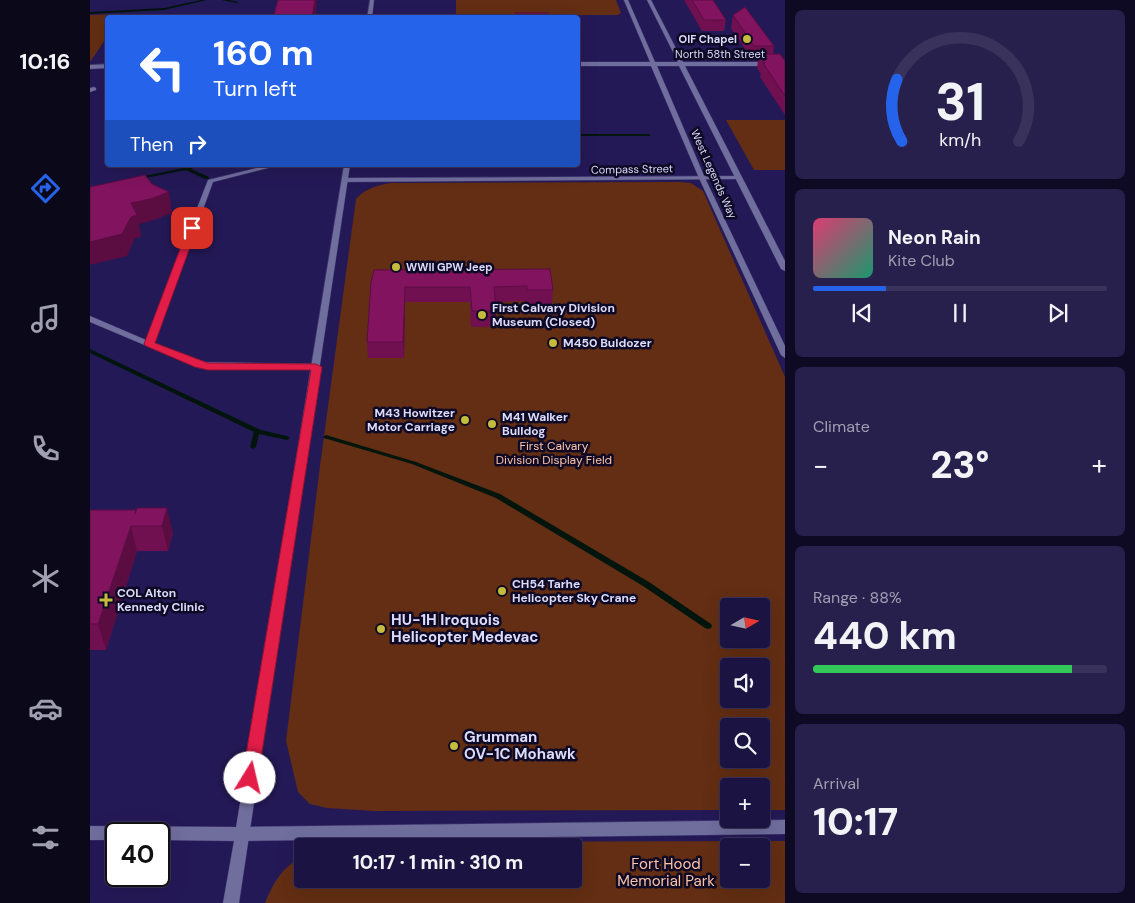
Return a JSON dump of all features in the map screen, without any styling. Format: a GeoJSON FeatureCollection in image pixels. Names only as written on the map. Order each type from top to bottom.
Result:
{"type":"FeatureCollection","features":[{"type":"Feature","properties":{"kind":"street"},"geometry":{"type":"LineString","coordinates":[[370,15],[372,0]]}},
{"type":"Feature","properties":{"kind":"street","name":"West Legends Way"},"geometry":{"type":"LineString","coordinates":[[626,0],[702,178],[785,354]]}},
{"type":"Feature","properties":{"kind":"street","name":"West Legends Way"},"geometry":{"type":"LineString","coordinates":[[649,0],[785,269]]}},
{"type":"Feature","properties":{"kind":"street","name":"North 58th Street"},"geometry":{"type":"LineString","coordinates":[[580,64],[785,64]]}},
{"type":"Feature","properties":{"kind":"street"},"geometry":{"type":"LineString","coordinates":[[90,67],[105,66]]}},
{"type":"Feature","properties":{"kind":"street"},"geometry":{"type":"LineString","coordinates":[[149,344],[210,181],[270,167]]}},
{"type":"Feature","properties":{"kind":"street"},"geometry":{"type":"LineString","coordinates":[[231,903],[347,167]]}},
{"type":"Feature","properties":{"kind":"street","name":"Compass Street"},"geometry":{"type":"LineString","coordinates":[[345,180],[738,178]]}},
{"type":"Feature","properties":{"kind":"street"},"geometry":{"type":"LineString","coordinates":[[90,319],[199,365],[316,367]]}},
{"type":"Feature","properties":{"kind":"street"},"geometry":{"type":"LineString","coordinates":[[90,833],[241,834],[785,827]]}},
{"type":"Feature","properties":{"kind":"green space"},"geometry":{"type":"Polygon","coordinates":[[[456,0],[616,0],[621,13],[618,15],[456,15],[456,0]]]}},
{"type":"Feature","properties":{"kind":"green space"},"geometry":{"type":"Polygon","coordinates":[[[124,14],[105,15],[105,40],[90,62],[90,15],[124,14]]]}},
{"type":"Feature","properties":{"kind":"green space"},"geometry":{"type":"Polygon","coordinates":[[[726,120],[785,120],[785,170],[754,170],[726,120]]]}},
{"type":"Feature","properties":{"kind":"green space","name":"First Calvary Division Display Field"},"geometry":{"type":"Polygon","coordinates":[[[680,182],[691,183],[703,191],[785,377],[785,810],[770,810],[770,778],[720,778],[720,810],[374,811],[327,808],[310,804],[298,792],[286,741],[320,466],[356,199],[367,190],[390,183],[680,182]]]}},
{"type":"Feature","properties":{"kind":"green space","name":"Fort Hood Memorial Park"},"geometry":{"type":"Polygon","coordinates":[[[582,841],[720,841],[720,888],[770,888],[770,841],[785,841],[785,903],[265,903],[279,876],[294,862],[294,888],[582,888],[582,841]]]}},
{"type":"Feature","properties":{"kind":"building"},"geometry":{"type":"Polygon","coordinates":[[[278,0],[315,0],[312,15],[274,15],[278,0]]]}},
{"type":"Feature","properties":{"kind":"building"},"geometry":{"type":"Polygon","coordinates":[[[692,0],[713,0],[726,20],[704,20],[692,0]]]}},
{"type":"Feature","properties":{"kind":"building"},"geometry":{"type":"Polygon","coordinates":[[[745,7],[774,46],[754,46],[733,15],[745,7]]]}},
{"type":"Feature","properties":{"kind":"building"},"geometry":{"type":"Polygon","coordinates":[[[515,13],[548,13],[549,15],[516,15],[515,13]]]}},
{"type":"Feature","properties":{"kind":"building"},"geometry":{"type":"Polygon","coordinates":[[[760,54],[780,54],[785,61],[785,96],[763,63],[765,63],[760,54]]]}},
{"type":"Feature","properties":{"kind":"building"},"geometry":{"type":"Polygon","coordinates":[[[145,175],[152,184],[169,192],[131,203],[137,215],[131,217],[122,234],[90,242],[90,187],[145,175]]]}},
{"type":"Feature","properties":{"kind":"building"},"geometry":{"type":"Polygon","coordinates":[[[550,269],[553,290],[527,290],[527,286],[494,287],[496,311],[472,311],[470,287],[405,287],[403,342],[367,342],[371,282],[374,270],[550,269]]]}},
{"type":"Feature","properties":{"kind":"building"},"geometry":{"type":"Polygon","coordinates":[[[137,508],[167,508],[162,526],[131,526],[98,624],[90,624],[90,510],[136,510],[135,514],[137,508]]]}},
{"type":"Feature","properties":{"kind":"waterway"},"geometry":{"type":"LineString","coordinates":[[90,13],[164,9],[205,0]]}},
{"type":"Feature","properties":{"kind":"waterway"},"geometry":{"type":"LineString","coordinates":[[223,0],[237,2]]}},
{"type":"Feature","properties":{"kind":"waterway"},"geometry":{"type":"LineString","coordinates":[[580,135],[649,135]]}},
{"type":"Feature","properties":{"kind":"waterway"},"geometry":{"type":"LineString","coordinates":[[187,168],[193,167]]}},
{"type":"Feature","properties":{"kind":"waterway"},"geometry":{"type":"LineString","coordinates":[[140,178],[187,168]]}},
{"type":"Feature","properties":{"kind":"waterway"},"geometry":{"type":"LineString","coordinates":[[187,168],[207,178]]}},
{"type":"Feature","properties":{"kind":"waterway"},"geometry":{"type":"LineString","coordinates":[[90,351],[257,431]]}},
{"type":"Feature","properties":{"kind":"waterway"},"geometry":{"type":"LineString","coordinates":[[253,447],[257,431]]}},
{"type":"Feature","properties":{"kind":"waterway"},"geometry":{"type":"LineString","coordinates":[[257,431],[287,438]]}},
{"type":"Feature","properties":{"kind":"waterway"},"geometry":{"type":"LineString","coordinates":[[326,437],[414,463],[498,496],[646,584],[708,626]]}},
{"type":"Feature","properties":{"kind":"place","name":"OIF Chapel"},"geometry":{"type":"Point","coordinates":[747,39]}},
{"type":"Feature","properties":{"kind":"place","name":"WWII GPW Jeep"},"geometry":{"type":"Point","coordinates":[396,267]}},
{"type":"Feature","properties":{"kind":"place","name":"First Calvary Division Museum (Closed)"},"geometry":{"type":"Point","coordinates":[482,315]}},
{"type":"Feature","properties":{"kind":"place","name":"M450 Buldozer"},"geometry":{"type":"Point","coordinates":[553,343]}},
{"type":"Feature","properties":{"kind":"place","name":"M43 Howitzer Motor Carriage"},"geometry":{"type":"Point","coordinates":[465,420]}},
{"type":"Feature","properties":{"kind":"place","name":"M41 Walker Bulldog"},"geometry":{"type":"Point","coordinates":[492,424]}},
{"type":"Feature","properties":{"kind":"place","name":"CH54 Tarhe Helicopter Sky Crane"},"geometry":{"type":"Point","coordinates":[502,591]}},
{"type":"Feature","properties":{"kind":"place","name":"COL Alton Kennedy Clinic"},"geometry":{"type":"Point","coordinates":[106,600]}},
{"type":"Feature","properties":{"kind":"place","name":"HU-1H Iroquois Helicopter Medevac"},"geometry":{"type":"Point","coordinates":[381,629]}},
{"type":"Feature","properties":{"kind":"place","name":"Grumman OV-1C Mohawk"},"geometry":{"type":"Point","coordinates":[454,746]}},
{"type":"Feature","properties":{"kind":"route"},"geometry":{"type":"LineString","coordinates":[[192,228],[149,344],[199,365],[316,367],[250,778]]}}]}
